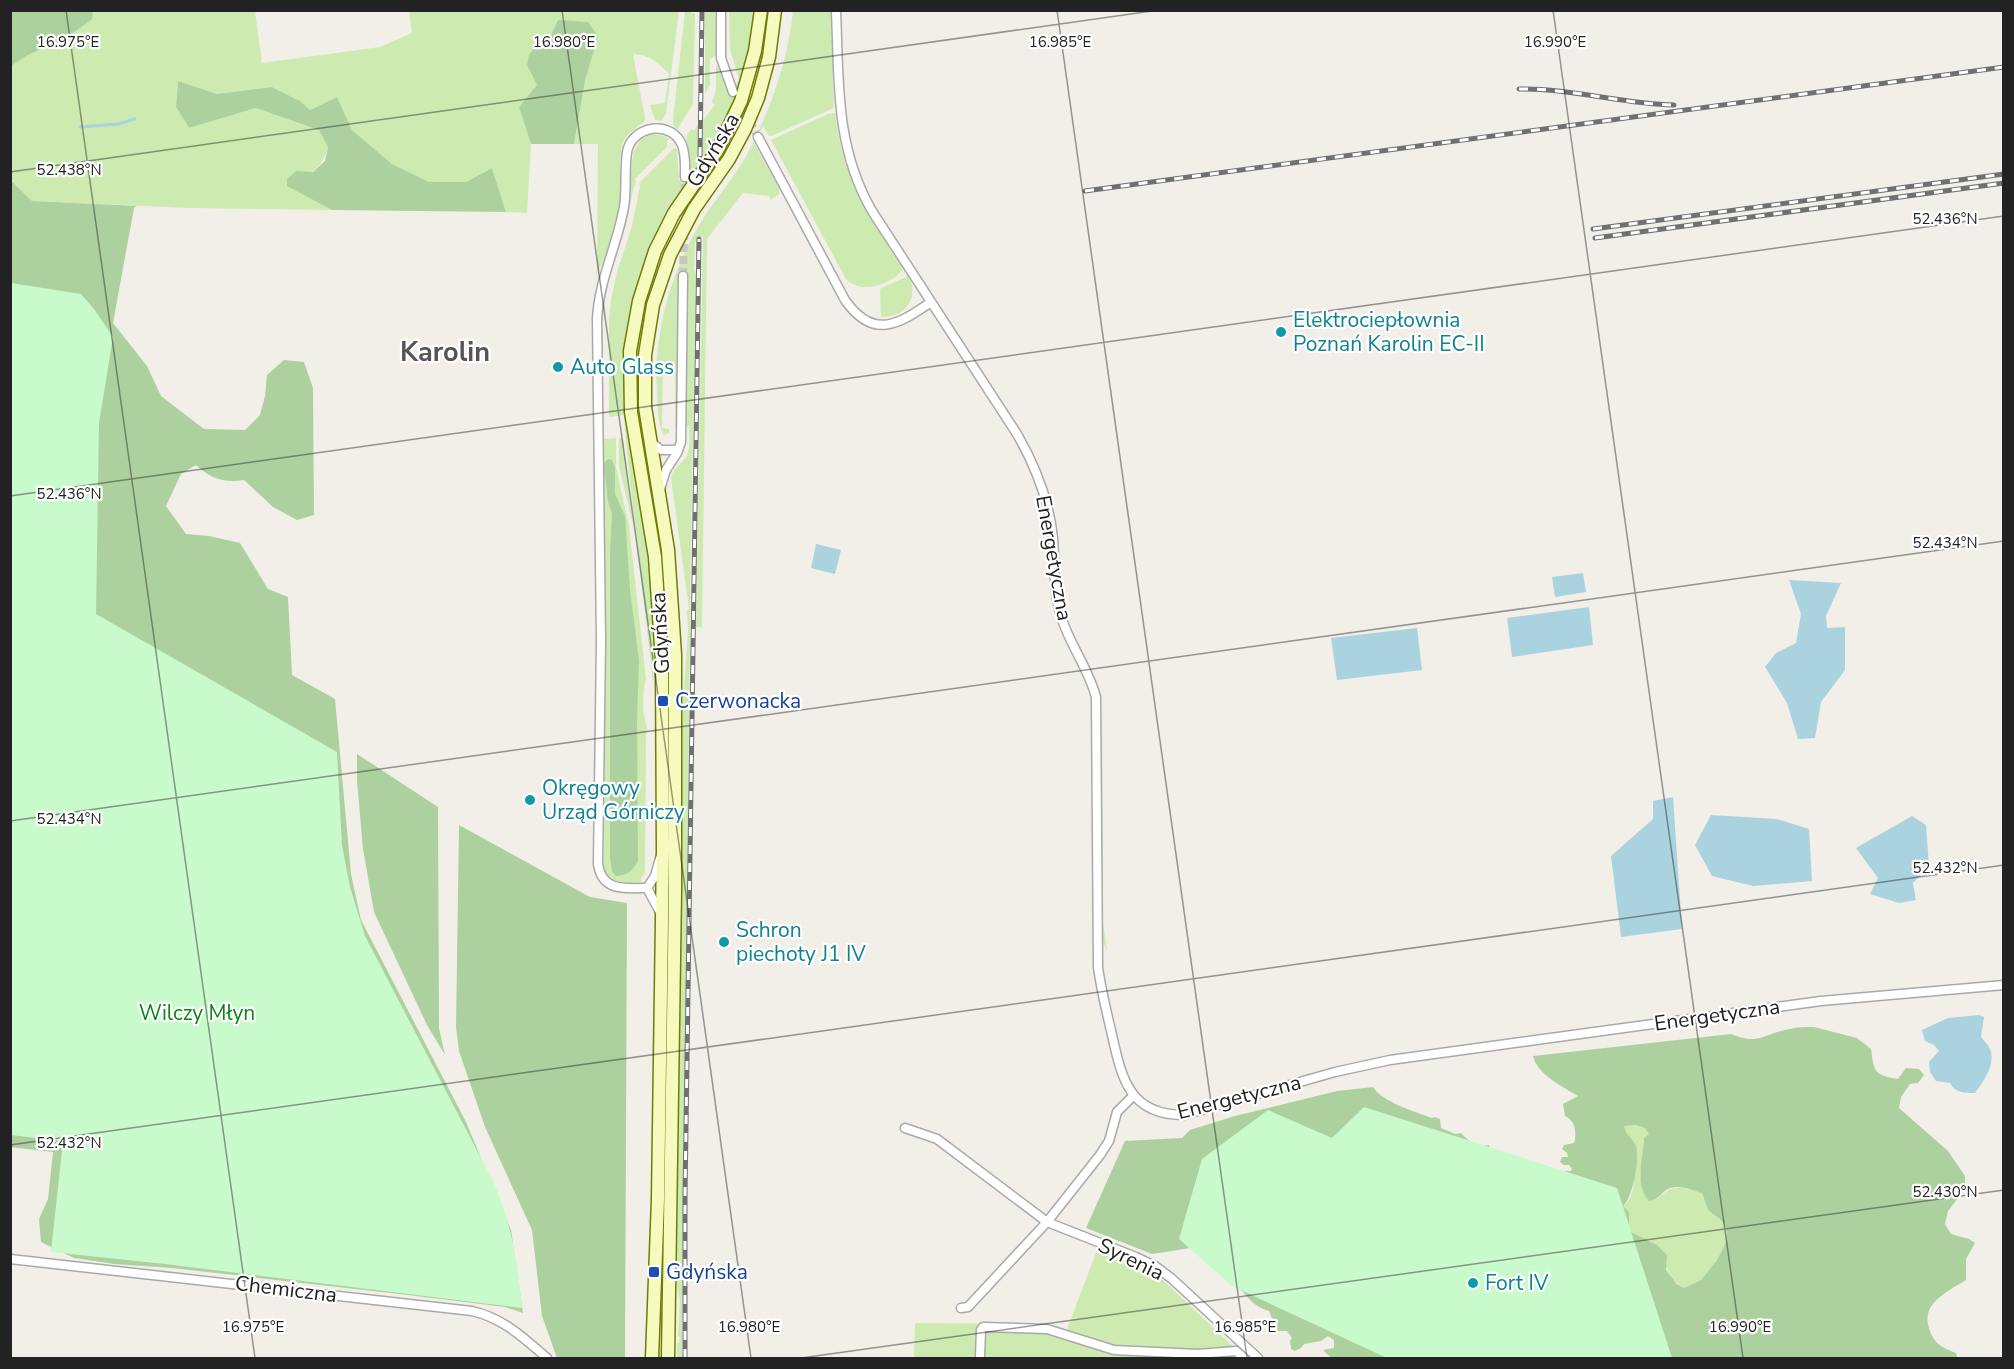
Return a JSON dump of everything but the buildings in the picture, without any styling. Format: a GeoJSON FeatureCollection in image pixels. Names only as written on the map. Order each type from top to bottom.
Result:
{"type":"FeatureCollection","features":[{"type":"Feature","properties":{"kind":"main road","name":"Gdyńska"},"geometry":{"type":"LineString","coordinates":[[652,1359],[658,1199],[663,849],[662,640],[653,540],[631,412],[631,343],[641,292],[655,251],[674,213],[723,141],[741,101],[755,51],[761,10]]}},
{"type":"Feature","properties":{"kind":"main road","name":"Gdyńska"},"geometry":{"type":"LineString","coordinates":[[668,1359],[675,891],[675,662],[672,594],[644,390],[644,364],[647,330],[666,262],[694,209],[729,159],[749,119],[758,98],[769,57],[775,10]]}},
{"type":"Feature","properties":{"kind":"street"},"geometry":{"type":"LineString","coordinates":[[721,10],[721,58],[733,92]]}},
{"type":"Feature","properties":{"kind":"street","name":"Energetyczna"},"geometry":{"type":"LineString","coordinates":[[836,10],[842,124],[853,170],[872,211],[1027,451],[1037,471],[1048,506],[1053,539],[1056,593],[1061,618],[1089,672],[1096,696],[1098,967],[1122,1076],[1133,1096],[1157,1112],[1184,1115],[1335,1072],[1390,1060],[1821,1001],[2004,985]]}},
{"type":"Feature","properties":{"kind":"street"},"geometry":{"type":"LineString","coordinates":[[647,888],[616,887],[606,882],[600,874],[598,864],[601,642],[597,319],[603,276],[623,213],[627,154],[632,141],[640,133],[649,129],[658,128],[673,134],[680,141],[684,151],[685,177]]}},
{"type":"Feature","properties":{"kind":"street"},"geometry":{"type":"LineString","coordinates":[[758,137],[845,300],[858,316],[876,324],[891,325],[909,317],[931,302]]}},
{"type":"Feature","properties":{"kind":"street"},"geometry":{"type":"LineString","coordinates":[[659,490],[666,470],[681,444],[683,276]]}},
{"type":"Feature","properties":{"kind":"street"},"geometry":{"type":"LineString","coordinates":[[650,438],[658,449],[678,450]]}},
{"type":"Feature","properties":{"kind":"street"},"geometry":{"type":"LineString","coordinates":[[647,888],[655,876],[663,849]]}},
{"type":"Feature","properties":{"kind":"street"},"geometry":{"type":"LineString","coordinates":[[647,888],[662,918]]}},
{"type":"Feature","properties":{"kind":"street"},"geometry":{"type":"LineString","coordinates":[[961,1308],[968,1307],[1047,1222],[1100,1155],[1109,1141],[1117,1112],[1133,1096]]}},
{"type":"Feature","properties":{"kind":"street","name":"Syrenia"},"geometry":{"type":"LineString","coordinates":[[905,1128],[937,1139],[1047,1222],[1155,1266],[1171,1278],[1258,1359]]}},
{"type":"Feature","properties":{"kind":"street","name":"Chemiczna"},"geometry":{"type":"LineString","coordinates":[[10,1259],[472,1311],[488,1315],[505,1324],[547,1359]]}},
{"type":"Feature","properties":{"kind":"street"},"geometry":{"type":"LineString","coordinates":[[980,1359],[983,1327],[1047,1329],[1114,1350],[1197,1356],[1236,1351]]}},
{"type":"Feature","properties":{"kind":"street"},"geometry":{"type":"LineString","coordinates":[[1236,1351],[1241,1342]]}},
{"type":"Feature","properties":{"kind":"street"},"geometry":{"type":"LineString","coordinates":[[1102,1347],[1102,1359]]}},
{"type":"Feature","properties":{"kind":"street"},"geometry":{"type":"LineString","coordinates":[[1236,1351],[1244,1359]]}},
{"type":"Feature","properties":{"kind":"green space"},"geometry":{"type":"Polygon","coordinates":[[[11,10],[93,11],[92,19],[68,37],[26,56],[11,66],[11,10]]]}},
{"type":"Feature","properties":{"kind":"green space"},"geometry":{"type":"Polygon","coordinates":[[[93,11],[255,11],[262,63],[380,47],[412,33],[409,11],[679,11],[666,113],[662,121],[655,120],[650,105],[665,103],[669,74],[653,60],[633,54],[645,118],[644,122],[631,132],[622,145],[618,213],[609,248],[594,277],[597,270],[598,144],[574,144],[585,81],[598,36],[549,38],[546,47],[527,65],[538,85],[519,107],[531,144],[527,213],[506,212],[492,168],[466,182],[429,182],[392,164],[352,130],[337,97],[310,110],[300,101],[272,87],[217,94],[178,81],[176,107],[189,128],[256,108],[320,130],[328,147],[322,162],[313,171],[287,185],[332,210],[188,208],[32,201],[11,179],[10,66],[68,37],[91,19],[93,11]]]}},
{"type":"Feature","properties":{"kind":"green space"},"geometry":{"type":"Polygon","coordinates":[[[685,11],[695,13],[693,104],[677,130],[673,125],[673,119],[685,11]]]}},
{"type":"Feature","properties":{"kind":"green space"},"geometry":{"type":"Polygon","coordinates":[[[705,11],[715,11],[716,55],[710,59],[710,85],[705,94],[705,11]]]}},
{"type":"Feature","properties":{"kind":"green space"},"geometry":{"type":"Polygon","coordinates":[[[729,11],[754,11],[741,83],[719,135],[673,204],[650,248],[634,294],[624,350],[624,395],[642,506],[653,594],[655,661],[653,683],[624,415],[609,417],[611,299],[632,226],[639,183],[674,148],[677,149],[679,180],[690,174],[686,137],[691,129],[694,131],[698,125],[698,157],[702,155],[702,121],[715,105],[712,102],[716,89],[716,66],[730,97],[739,79],[730,49],[729,11]]]}},
{"type":"Feature","properties":{"kind":"green space"},"geometry":{"type":"Polygon","coordinates":[[[793,11],[831,11],[834,108],[771,136],[763,126],[754,143],[779,188],[779,194],[771,200],[769,196],[743,193],[707,239],[702,627],[696,627],[703,236],[695,242],[682,1358],[677,1358],[677,1343],[680,1337],[678,1336],[680,1300],[675,1277],[682,720],[688,630],[687,610],[689,609],[671,478],[675,469],[688,454],[689,446],[689,426],[686,426],[687,273],[678,279],[677,426],[675,426],[675,367],[663,367],[662,428],[669,429],[669,433],[664,435],[660,426],[658,408],[658,346],[667,301],[683,257],[704,217],[745,158],[765,116],[783,65],[793,11]]]}},
{"type":"Feature","properties":{"kind":"green space"},"geometry":{"type":"Polygon","coordinates":[[[558,20],[588,22],[598,36],[585,81],[574,144],[531,144],[519,107],[537,85],[527,65],[529,55],[535,47],[546,47],[558,20]]]}},
{"type":"Feature","properties":{"kind":"green space"},"geometry":{"type":"Polygon","coordinates":[[[178,81],[217,94],[272,87],[300,101],[310,110],[337,97],[352,130],[392,164],[429,182],[466,182],[492,168],[506,212],[332,210],[287,186],[287,179],[296,171],[313,172],[325,161],[328,147],[319,130],[256,108],[189,128],[176,107],[178,81]]]}},
{"type":"Feature","properties":{"kind":"green space"},"geometry":{"type":"Polygon","coordinates":[[[835,113],[844,158],[851,178],[868,213],[903,269],[891,280],[876,286],[859,286],[846,279],[771,140],[835,113]]]}},
{"type":"Feature","properties":{"kind":"green space"},"geometry":{"type":"Polygon","coordinates":[[[652,134],[664,136],[669,139],[667,147],[635,179],[626,225],[616,256],[627,215],[633,153],[641,139],[652,134]]]}},
{"type":"Feature","properties":{"kind":"green space","name":"Wilczy Młyn"},"geometry":{"type":"Polygon","coordinates":[[[10,179],[32,201],[137,206],[134,208],[113,323],[147,366],[161,396],[204,429],[245,430],[260,415],[267,375],[284,360],[304,362],[313,388],[314,515],[297,520],[273,507],[244,480],[218,479],[196,465],[181,474],[166,506],[186,534],[209,536],[240,543],[268,589],[288,597],[292,675],[335,699],[351,874],[361,920],[466,1122],[511,1230],[523,1313],[505,1307],[408,1295],[172,1268],[114,1264],[74,1258],[41,1242],[39,1219],[48,1199],[53,1152],[10,1147],[10,179]]]}},
{"type":"Feature","properties":{"kind":"green space"},"geometry":{"type":"Polygon","coordinates":[[[908,276],[912,284],[912,292],[908,305],[897,314],[881,317],[880,289],[908,276]]]}},
{"type":"Feature","properties":{"kind":"green space"},"geometry":{"type":"Polygon","coordinates":[[[608,282],[603,322],[602,417],[601,351],[604,298],[608,282]]]}},
{"type":"Feature","properties":{"kind":"green space","name":"Wilczy Młyn"},"geometry":{"type":"Polygon","coordinates":[[[11,283],[81,294],[113,337],[99,423],[96,614],[337,752],[342,845],[350,887],[365,936],[495,1185],[513,1246],[522,1308],[51,1252],[63,1141],[10,1135],[11,283]]]}},
{"type":"Feature","properties":{"kind":"green space"},"geometry":{"type":"Polygon","coordinates":[[[616,438],[616,467],[629,526],[646,679],[643,703],[647,727],[645,873],[641,882],[630,883],[614,880],[604,868],[605,654],[602,439],[616,438]]]}},
{"type":"Feature","properties":{"kind":"green space"},"geometry":{"type":"Polygon","coordinates":[[[619,438],[623,439],[633,525],[619,466],[619,438]]]}},
{"type":"Feature","properties":{"kind":"green space"},"geometry":{"type":"Polygon","coordinates":[[[608,459],[612,460],[615,467],[615,494],[625,516],[630,590],[639,660],[638,861],[629,872],[616,876],[612,871],[610,858],[612,513],[608,502],[604,468],[608,459]]]}},
{"type":"Feature","properties":{"kind":"green space"},"geometry":{"type":"Polygon","coordinates":[[[1103,694],[1103,923],[1107,951],[1102,938],[1103,694]]]}},
{"type":"Feature","properties":{"kind":"green space"},"geometry":{"type":"Polygon","coordinates":[[[357,754],[438,807],[439,1028],[445,1055],[427,1025],[374,912],[363,849],[357,754]]]}},
{"type":"Feature","properties":{"kind":"green space"},"geometry":{"type":"Polygon","coordinates":[[[459,825],[590,897],[627,903],[625,1358],[557,1358],[542,1316],[532,1230],[485,1127],[459,1051],[456,1027],[459,825]]]}},
{"type":"Feature","properties":{"kind":"green space"},"geometry":{"type":"Polygon","coordinates":[[[1814,1027],[1857,1038],[1871,1049],[1875,1068],[1884,1076],[1898,1079],[1906,1068],[1919,1069],[1924,1075],[1918,1083],[1910,1084],[1901,1097],[1899,1108],[1948,1151],[1965,1176],[1965,1189],[1948,1211],[1945,1224],[1951,1234],[1975,1243],[1966,1259],[1966,1280],[1937,1299],[1929,1312],[1931,1333],[1942,1347],[1956,1353],[1957,1358],[1331,1358],[1323,1350],[1334,1348],[1334,1340],[1328,1336],[1321,1341],[1304,1344],[1295,1351],[1291,1349],[1292,1338],[1287,1331],[1277,1331],[1269,1311],[1256,1305],[1234,1283],[1191,1248],[1152,1254],[1086,1228],[1125,1141],[1182,1138],[1190,1130],[1235,1116],[1337,1091],[1373,1087],[1384,1097],[1400,1106],[1440,1119],[1441,1128],[1455,1134],[1461,1133],[1481,1146],[1489,1145],[1490,1149],[1562,1171],[1571,1171],[1569,1165],[1560,1162],[1562,1157],[1568,1157],[1562,1149],[1564,1145],[1574,1143],[1575,1136],[1574,1126],[1565,1116],[1563,1104],[1578,1096],[1545,1074],[1535,1063],[1533,1056],[1731,1034],[1755,1039],[1793,1028],[1814,1027]],[[1636,1125],[1624,1126],[1636,1146],[1637,1159],[1633,1187],[1623,1206],[1629,1212],[1631,1232],[1657,1245],[1667,1255],[1666,1270],[1677,1284],[1684,1288],[1701,1280],[1717,1260],[1726,1242],[1727,1230],[1721,1220],[1708,1210],[1702,1193],[1675,1187],[1649,1201],[1644,1194],[1640,1171],[1644,1138],[1649,1134],[1645,1128],[1636,1125]]]}},
{"type":"Feature","properties":{"kind":"green space"},"geometry":{"type":"Polygon","coordinates":[[[1364,1107],[1617,1188],[1672,1358],[1387,1358],[1232,1286],[1179,1239],[1202,1159],[1268,1110],[1332,1138],[1364,1107]]]}},
{"type":"Feature","properties":{"kind":"green space"},"geometry":{"type":"Polygon","coordinates":[[[1636,1125],[1645,1128],[1650,1134],[1644,1139],[1640,1177],[1657,1199],[1674,1188],[1702,1193],[1708,1210],[1721,1220],[1727,1230],[1726,1242],[1717,1260],[1701,1280],[1684,1288],[1670,1274],[1657,1245],[1631,1232],[1623,1208],[1632,1193],[1637,1157],[1633,1143],[1624,1132],[1624,1126],[1636,1125]]]}},
{"type":"Feature","properties":{"kind":"green space"},"geometry":{"type":"Polygon","coordinates":[[[1097,1250],[1129,1261],[1161,1278],[1245,1358],[914,1358],[915,1323],[1038,1324],[1066,1332],[1097,1250]]]}},
{"type":"Feature","properties":{"kind":"water"},"geometry":{"type":"Polygon","coordinates":[[[816,544],[841,550],[835,574],[811,568],[816,544]]]}},
{"type":"Feature","properties":{"kind":"water"},"geometry":{"type":"Polygon","coordinates":[[[1583,573],[1586,592],[1555,597],[1552,577],[1583,573]]]}},
{"type":"Feature","properties":{"kind":"water"},"geometry":{"type":"Polygon","coordinates":[[[1789,580],[1841,583],[1826,616],[1827,628],[1845,627],[1845,670],[1821,702],[1815,738],[1798,739],[1787,703],[1765,667],[1776,653],[1796,643],[1801,614],[1789,580]]]}},
{"type":"Feature","properties":{"kind":"water"},"geometry":{"type":"Polygon","coordinates":[[[1589,607],[1593,645],[1512,657],[1507,618],[1589,607]]]}},
{"type":"Feature","properties":{"kind":"water"},"geometry":{"type":"Polygon","coordinates":[[[1417,628],[1422,670],[1337,680],[1331,638],[1417,628]]]}},
{"type":"Feature","properties":{"kind":"water"},"geometry":{"type":"Polygon","coordinates":[[[1673,797],[1682,929],[1621,937],[1611,856],[1653,819],[1653,801],[1673,797]]]}},
{"type":"Feature","properties":{"kind":"water"},"geometry":{"type":"Polygon","coordinates":[[[1711,815],[1777,819],[1809,829],[1812,881],[1753,886],[1712,876],[1695,845],[1711,815]]]}},
{"type":"Feature","properties":{"kind":"water"},"geometry":{"type":"Polygon","coordinates":[[[1912,816],[1926,825],[1929,866],[1913,883],[1916,900],[1899,903],[1870,894],[1878,878],[1856,848],[1912,816]]]}},
{"type":"Feature","properties":{"kind":"water"},"geometry":{"type":"Polygon","coordinates":[[[1979,1015],[1984,1017],[1981,1037],[1990,1049],[1990,1066],[1975,1093],[1961,1092],[1950,1083],[1936,1081],[1930,1072],[1929,1062],[1939,1051],[1934,1045],[1925,1041],[1922,1030],[1948,1018],[1979,1015]]]}},
{"type":"Feature","properties":{"kind":"waterway"},"geometry":{"type":"LineString","coordinates":[[80,127],[118,124],[135,119]]}},
{"type":"Feature","properties":{"kind":"tunnel"},"geometry":{"type":"LineString","coordinates":[[738,100],[758,137]]}},
{"type":"Feature","properties":{"kind":"tunnel"},"geometry":{"type":"LineString","coordinates":[[683,276],[685,177]]}},
{"type":"Feature","properties":{"kind":"railway"},"geometry":{"type":"LineString","coordinates":[[700,156],[702,10]]}},
{"type":"Feature","properties":{"kind":"railway"},"geometry":{"type":"LineString","coordinates":[[1085,191],[2004,67]]}},
{"type":"Feature","properties":{"kind":"railway"},"geometry":{"type":"LineString","coordinates":[[1519,89],[1558,91],[1674,105]]}},
{"type":"Feature","properties":{"kind":"railway"},"geometry":{"type":"LineString","coordinates":[[1593,229],[2004,174]]}},
{"type":"Feature","properties":{"kind":"railway"},"geometry":{"type":"LineString","coordinates":[[1595,238],[2004,183]]}},
{"type":"Feature","properties":{"kind":"railway"},"geometry":{"type":"LineString","coordinates":[[685,1358],[685,1196],[699,239]]}},
{"type":"Feature","properties":{"kind":"place","name":"Elektrociepłownia Poznań Karolin EC-II"},"geometry":{"type":"Point","coordinates":[1281,332]}},
{"type":"Feature","properties":{"kind":"place","name":"Auto Glass"},"geometry":{"type":"Point","coordinates":[558,367]}},
{"type":"Feature","properties":{"kind":"place","name":"Czerwonacka"},"geometry":{"type":"Point","coordinates":[663,701]}},
{"type":"Feature","properties":{"kind":"place","name":"Okręgowy Urząd Górniczy"},"geometry":{"type":"Point","coordinates":[530,800]}},
{"type":"Feature","properties":{"kind":"place","name":"Schron piechoty J1 IV"},"geometry":{"type":"Point","coordinates":[724,942]}},
{"type":"Feature","properties":{"kind":"place","name":"Gdyńska"},"geometry":{"type":"Point","coordinates":[654,1272]}},
{"type":"Feature","properties":{"kind":"place","name":"Fort IV"},"geometry":{"type":"Point","coordinates":[1473,1283]}},
{"type":"Feature","properties":{"kind":"district","name":"Karolin"},"geometry":{"type":"Point","coordinates":[445,352]}}]}
